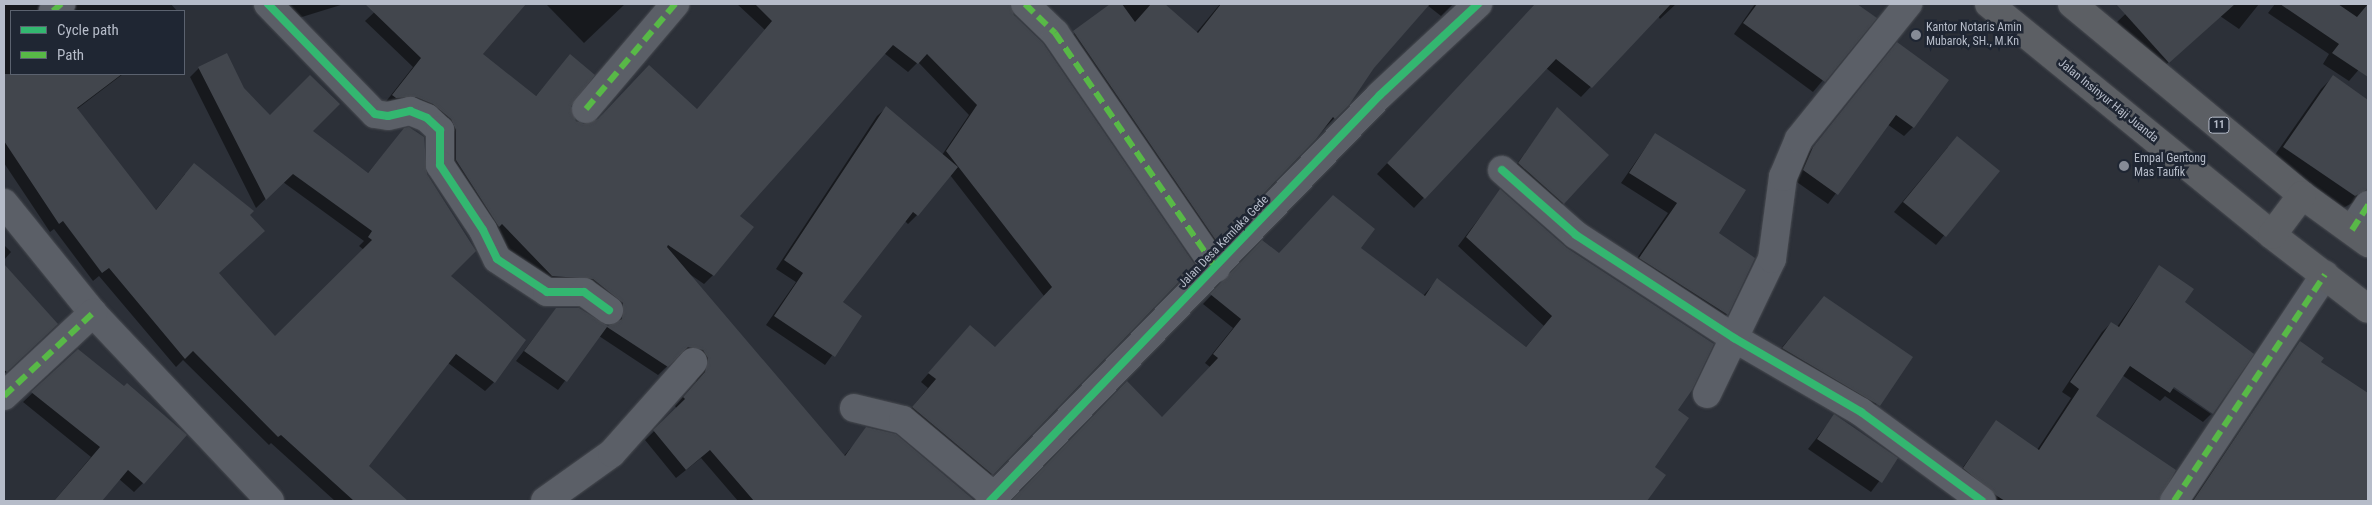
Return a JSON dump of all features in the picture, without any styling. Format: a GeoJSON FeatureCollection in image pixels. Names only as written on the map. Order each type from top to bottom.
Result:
{"type":"FeatureCollection","features":[{"type":"Feature","properties":{"kind":"highway","name":"Jalan Insinyur Haji Juanda"},"geometry":{"type":"LineString","coordinates":[[1989,4],[2272,235],[2368,309]]}},
{"type":"Feature","properties":{"kind":"highway","name":"11"},"geometry":{"type":"LineString","coordinates":[[2072,4],[2302,195],[2360,237]]}},
{"type":"Feature","properties":{"kind":"highway"},"geometry":{"type":"LineString","coordinates":[[2272,235],[2302,195]]}},
{"type":"Feature","properties":{"kind":"street"},"geometry":{"type":"LineString","coordinates":[[268,4],[375,114],[388,116],[410,111],[427,118],[440,130],[440,165],[483,230],[497,260],[547,292],[584,292],[609,310]]}},
{"type":"Feature","properties":{"kind":"street"},"geometry":{"type":"LineString","coordinates":[[586,109],[675,4]]}},
{"type":"Feature","properties":{"kind":"street"},"geometry":{"type":"LineString","coordinates":[[1025,4],[1055,33],[1216,268]]}},
{"type":"Feature","properties":{"kind":"street","name":"Jalan Desa Kemlaka Gede"},"geometry":{"type":"LineString","coordinates":[[993,499],[1122,361],[1216,268],[1380,95],[1478,4]]}},
{"type":"Feature","properties":{"kind":"street"},"geometry":{"type":"LineString","coordinates":[[1707,394],[1772,259],[1783,177],[1799,140],[1908,4]]}},
{"type":"Feature","properties":{"kind":"street"},"geometry":{"type":"LineString","coordinates":[[1502,170],[1576,235],[1734,338],[1861,412],[1982,501]]}},
{"type":"Feature","properties":{"kind":"street"},"geometry":{"type":"LineString","coordinates":[[4,203],[93,313],[270,501]]}},
{"type":"Feature","properties":{"kind":"street"},"geometry":{"type":"LineString","coordinates":[[2360,237],[2368,205]]}},
{"type":"Feature","properties":{"kind":"street"},"geometry":{"type":"LineString","coordinates":[[2174,501],[2325,275]]}},
{"type":"Feature","properties":{"kind":"street"},"geometry":{"type":"LineString","coordinates":[[4,396],[93,313]]}},
{"type":"Feature","properties":{"kind":"street"},"geometry":{"type":"LineString","coordinates":[[545,501],[612,453],[693,362]]}},
{"type":"Feature","properties":{"kind":"street"},"geometry":{"type":"LineString","coordinates":[[854,408],[903,420],[993,499]]}},
{"type":"Feature","properties":{"kind":"building"},"geometry":{"type":"Polygon","coordinates":[[[365,4],[526,4],[483,54],[536,96],[570,54],[595,75],[571,106],[576,121],[584,124],[598,119],[649,65],[697,109],[772,21],[755,4],[1010,4],[1014,15],[1043,43],[1195,265],[993,475],[912,407],[936,379],[928,373],[970,325],[995,347],[1052,287],[946,151],[977,105],[927,54],[918,64],[893,45],[740,216],[754,227],[714,276],[668,245],[667,247],[845,456],[866,427],[896,434],[975,501],[754,501],[710,450],[686,470],[653,430],[685,399],[683,397],[705,372],[708,358],[703,350],[688,347],[668,367],[607,327],[567,382],[524,351],[556,308],[579,308],[608,326],[622,319],[623,303],[593,279],[552,276],[502,224],[499,227],[456,160],[456,130],[451,119],[433,104],[416,97],[396,98],[392,95],[421,58],[365,4]]]}},
{"type":"Feature","properties":{"kind":"building"},"geometry":{"type":"Polygon","coordinates":[[[1110,4],[1122,4],[1135,22],[1151,4],[1165,4],[1198,33],[1221,4],[1430,4],[1374,68],[1349,105],[1335,119],[1333,117],[1316,139],[1217,242],[1073,31],[1110,4]]]}},
{"type":"Feature","properties":{"kind":"building"},"geometry":{"type":"Polygon","coordinates":[[[1535,4],[1671,4],[1592,88],[1556,59],[1425,199],[1387,163],[1535,4]]]}},
{"type":"Feature","properties":{"kind":"building"},"geometry":{"type":"Polygon","coordinates":[[[1757,4],[1857,4],[1877,18],[1825,82],[1743,23],[1757,4]]]}},
{"type":"Feature","properties":{"kind":"building"},"geometry":{"type":"Polygon","coordinates":[[[2116,4],[2235,4],[2169,63],[2116,4]]]}},
{"type":"Feature","properties":{"kind":"building"},"geometry":{"type":"Polygon","coordinates":[[[2280,4],[2338,4],[2357,17],[2368,4],[2368,77],[2332,53],[2339,44],[2280,4]]]}},
{"type":"Feature","properties":{"kind":"building"},"geometry":{"type":"Polygon","coordinates":[[[1897,42],[1949,80],[1914,128],[1896,115],[1838,195],[1803,170],[1813,147],[1897,42]]]}},
{"type":"Feature","properties":{"kind":"building"},"geometry":{"type":"Polygon","coordinates":[[[227,53],[244,88],[270,115],[310,75],[340,104],[313,131],[368,173],[404,128],[409,127],[424,137],[427,174],[476,251],[451,276],[526,340],[495,383],[456,354],[369,466],[408,501],[354,501],[281,435],[278,437],[193,351],[185,359],[109,268],[102,273],[63,221],[59,224],[4,141],[4,74],[121,75],[77,108],[156,210],[194,163],[254,211],[250,215],[265,231],[219,273],[275,336],[372,240],[368,237],[372,231],[293,174],[266,200],[198,67],[227,53]]]}},
{"type":"Feature","properties":{"kind":"building"},"geometry":{"type":"Polygon","coordinates":[[[2333,75],[2368,100],[2368,189],[2355,196],[2283,147],[2333,75]]]}},
{"type":"Feature","properties":{"kind":"building"},"geometry":{"type":"Polygon","coordinates":[[[886,106],[958,167],[918,216],[913,212],[843,302],[862,316],[835,357],[774,316],[803,273],[784,260],[886,106]]]}},
{"type":"Feature","properties":{"kind":"building"},"geometry":{"type":"Polygon","coordinates":[[[1557,107],[1609,155],[1564,204],[1518,163],[1557,107]]]}},
{"type":"Feature","properties":{"kind":"building"},"geometry":{"type":"Polygon","coordinates":[[[1655,133],[1746,190],[1719,233],[1755,258],[1728,315],[1639,258],[1677,203],[1629,173],[1655,133]]]}},
{"type":"Feature","properties":{"kind":"building"},"geometry":{"type":"Polygon","coordinates":[[[1957,136],[2000,171],[1946,237],[1903,202],[1957,136]]]}},
{"type":"Feature","properties":{"kind":"building"},"geometry":{"type":"Polygon","coordinates":[[[1500,189],[1567,248],[1714,344],[1692,390],[1678,410],[1689,418],[1655,467],[1666,475],[1647,501],[1011,501],[1127,381],[1162,417],[1218,358],[1213,354],[1241,319],[1210,294],[1262,240],[1279,253],[1333,195],[1375,229],[1361,248],[1425,296],[1437,278],[1526,347],[1552,316],[1466,237],[1500,189]]]}},
{"type":"Feature","properties":{"kind":"building"},"geometry":{"type":"Polygon","coordinates":[[[4,264],[58,324],[7,372],[4,370],[4,264]]]}},
{"type":"Feature","properties":{"kind":"building"},"geometry":{"type":"Polygon","coordinates":[[[2159,265],[2194,289],[2185,302],[2254,354],[2213,414],[2174,387],[2170,393],[2130,366],[2096,416],[2176,470],[2159,501],[2005,501],[1963,468],[1996,420],[2039,450],[2079,389],[2070,382],[2111,322],[2119,327],[2159,265]]]}},
{"type":"Feature","properties":{"kind":"building"},"geometry":{"type":"Polygon","coordinates":[[[1824,296],[1913,357],[1880,406],[1782,348],[1824,296]]]}},
{"type":"Feature","properties":{"kind":"building"},"geometry":{"type":"Polygon","coordinates":[[[2300,341],[2324,358],[2321,362],[2368,393],[2368,501],[2193,501],[2300,341]]]}},
{"type":"Feature","properties":{"kind":"building"},"geometry":{"type":"Polygon","coordinates":[[[78,349],[124,386],[127,383],[187,435],[144,484],[128,470],[102,501],[54,501],[100,447],[31,392],[78,349]]]}},
{"type":"Feature","properties":{"kind":"building"},"geometry":{"type":"Polygon","coordinates":[[[1834,414],[1898,458],[1882,483],[1817,439],[1834,414]]]}},
{"type":"Feature","properties":{"kind":"marked path"},"geometry":{"type":"LineString","coordinates":[[54,10],[61,4]]}},
{"type":"Feature","properties":{"kind":"marked path"},"geometry":{"type":"LineString","coordinates":[[586,109],[675,4]]}},
{"type":"Feature","properties":{"kind":"marked path"},"geometry":{"type":"LineString","coordinates":[[1025,4],[1055,33],[1216,268]]}},
{"type":"Feature","properties":{"kind":"marked path"},"geometry":{"type":"LineString","coordinates":[[2352,230],[2368,205]]}},
{"type":"Feature","properties":{"kind":"marked path"},"geometry":{"type":"LineString","coordinates":[[2174,501],[2325,275]]}},
{"type":"Feature","properties":{"kind":"marked path"},"geometry":{"type":"LineString","coordinates":[[4,396],[93,313]]}},
{"type":"Feature","properties":{"kind":"cycle path"},"geometry":{"type":"LineString","coordinates":[[268,4],[375,114],[388,116],[410,111],[427,118],[440,130],[440,165],[483,230],[497,259],[547,292],[584,292],[609,310]]}},
{"type":"Feature","properties":{"kind":"cycle path"},"geometry":{"type":"LineString","coordinates":[[990,501],[1380,95],[1478,4]]}},
{"type":"Feature","properties":{"kind":"cycle path"},"geometry":{"type":"LineString","coordinates":[[1502,170],[1576,235],[1734,338],[1861,412],[1982,501]]}},
{"type":"Feature","properties":{"kind":"place","name":"Kantor Notaris Amin Mubarok, SH., M.Kn"},"geometry":{"type":"Point","coordinates":[1916,35]}},
{"type":"Feature","properties":{"kind":"place","name":"Empal Gentong Mas Taufik"},"geometry":{"type":"Point","coordinates":[2124,166]}}]}
